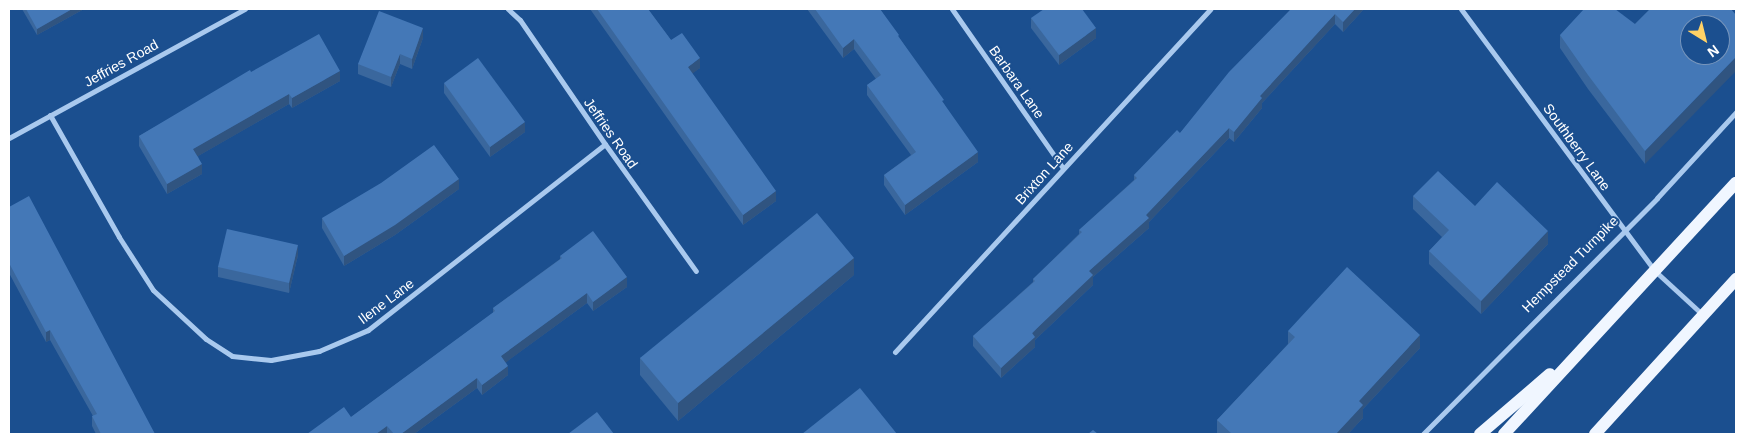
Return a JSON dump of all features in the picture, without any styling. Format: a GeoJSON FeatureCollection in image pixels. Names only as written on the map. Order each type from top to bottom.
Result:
{"type":"FeatureCollection","features":[{"type":"Feature","properties":{"kind":"main road"},"geometry":{"type":"LineString","coordinates":[[1504,434],[1736,183]]}},
{"type":"Feature","properties":{"kind":"main road"},"geometry":{"type":"LineString","coordinates":[[1594,434],[1736,279]]}},
{"type":"Feature","properties":{"kind":"main road"},"geometry":{"type":"LineString","coordinates":[[1480,434],[1594,336]]}},
{"type":"Feature","properties":{"kind":"street","name":"Jeffries Road"},"geometry":{"type":"LineString","coordinates":[[9,138],[245,9]]}},
{"type":"Feature","properties":{"kind":"street","name":"Jeffries Road"},"geometry":{"type":"LineString","coordinates":[[508,9],[520,20],[605,144],[696,270]]}},
{"type":"Feature","properties":{"kind":"street","name":"Barbara Lane"},"geometry":{"type":"LineString","coordinates":[[952,9],[1063,168]]}},
{"type":"Feature","properties":{"kind":"street","name":"Brixton Lane"},"geometry":{"type":"LineString","coordinates":[[895,352],[1210,9]]}},
{"type":"Feature","properties":{"kind":"street","name":"Southberry Lane"},"geometry":{"type":"LineString","coordinates":[[1461,9],[1655,271],[1702,315]]}},
{"type":"Feature","properties":{"kind":"street","name":"Hempstead Turnpike"},"geometry":{"type":"LineString","coordinates":[[1423,434],[1625,230],[1736,112]]}},
{"type":"Feature","properties":{"kind":"street","name":"Ilene Lane"},"geometry":{"type":"LineString","coordinates":[[50,115],[119,237],[152,290],[206,339],[232,356],[271,360],[319,351],[368,330],[605,144]]}},
{"type":"Feature","properties":{"kind":"building"},"geometry":{"type":"Polygon","coordinates":[[[26,9],[72,9],[37,29],[26,9]]]}},
{"type":"Feature","properties":{"kind":"building"},"geometry":{"type":"Polygon","coordinates":[[[597,9],[648,9],[671,40],[682,33],[700,58],[688,67],[776,191],[743,215],[597,9]]]}},
{"type":"Feature","properties":{"kind":"building"},"geometry":{"type":"Polygon","coordinates":[[[815,9],[880,9],[978,152],[905,205],[884,175],[916,152],[867,85],[881,75],[854,39],[843,48],[815,9]]]}},
{"type":"Feature","properties":{"kind":"building"},"geometry":{"type":"Polygon","coordinates":[[[1044,9],[1082,9],[1096,28],[1059,55],[1031,18],[1044,9]]]}},
{"type":"Feature","properties":{"kind":"building"},"geometry":{"type":"Polygon","coordinates":[[[1291,9],[1355,9],[1343,22],[1335,14],[1260,96],[1262,98],[1234,132],[1229,128],[1146,215],[1149,218],[1089,271],[1093,275],[1032,333],[1035,337],[1001,368],[973,336],[1035,281],[1033,279],[1082,232],[1079,230],[1137,178],[1134,175],[1177,130],[1180,133],[1229,72],[1291,9]]]}},
{"type":"Feature","properties":{"kind":"building"},"geometry":{"type":"Polygon","coordinates":[[[1584,9],[1615,9],[1635,24],[1650,9],[1731,9],[1736,15],[1736,57],[1730,63],[1730,15],[1680,15],[1680,65],[1728,65],[1645,151],[1560,35],[1584,9]]]}},
{"type":"Feature","properties":{"kind":"building"},"geometry":{"type":"Polygon","coordinates":[[[379,11],[423,28],[412,59],[400,54],[391,77],[358,64],[379,11]]]}},
{"type":"Feature","properties":{"kind":"building"},"geometry":{"type":"Polygon","coordinates":[[[319,34],[340,71],[292,98],[289,94],[193,149],[202,164],[167,184],[139,136],[250,70],[251,72],[319,34]]]}},
{"type":"Feature","properties":{"kind":"building"},"geometry":{"type":"Polygon","coordinates":[[[478,58],[525,122],[490,147],[444,83],[478,58]]]}},
{"type":"Feature","properties":{"kind":"building"},"geometry":{"type":"Polygon","coordinates":[[[434,145],[459,179],[395,225],[344,256],[322,218],[381,183],[434,145]]]}},
{"type":"Feature","properties":{"kind":"building"},"geometry":{"type":"Polygon","coordinates":[[[1438,171],[1475,206],[1497,182],[1548,231],[1481,301],[1429,251],[1449,230],[1413,196],[1438,171]]]}},
{"type":"Feature","properties":{"kind":"building"},"geometry":{"type":"Polygon","coordinates":[[[29,196],[155,434],[101,434],[92,416],[97,414],[50,330],[46,332],[9,263],[9,207],[29,196]]]}},
{"type":"Feature","properties":{"kind":"building"},"geometry":{"type":"Polygon","coordinates":[[[817,213],[854,258],[678,403],[640,358],[817,213]]]}},
{"type":"Feature","properties":{"kind":"building"},"geometry":{"type":"Polygon","coordinates":[[[227,229],[298,245],[289,283],[218,267],[227,229]]]}},
{"type":"Feature","properties":{"kind":"building"},"geometry":{"type":"Polygon","coordinates":[[[593,231],[627,277],[593,302],[587,293],[501,356],[508,366],[482,385],[477,378],[401,434],[394,434],[387,426],[376,434],[307,434],[344,407],[351,417],[495,311],[493,308],[562,258],[560,256],[593,231]]]}},
{"type":"Feature","properties":{"kind":"building"},"geometry":{"type":"Polygon","coordinates":[[[1347,267],[1420,335],[1359,401],[1363,405],[1336,434],[1232,434],[1217,420],[1295,337],[1288,331],[1347,267]]]}},
{"type":"Feature","properties":{"kind":"building"},"geometry":{"type":"Polygon","coordinates":[[[860,388],[897,434],[802,434],[860,388]]]}},
{"type":"Feature","properties":{"kind":"building"},"geometry":{"type":"Polygon","coordinates":[[[597,412],[614,434],[568,434],[597,412]]]}},
{"type":"Feature","properties":{"kind":"building"},"geometry":{"type":"Polygon","coordinates":[[[1093,430],[1098,434],[1088,434],[1093,430]]]}}]}
